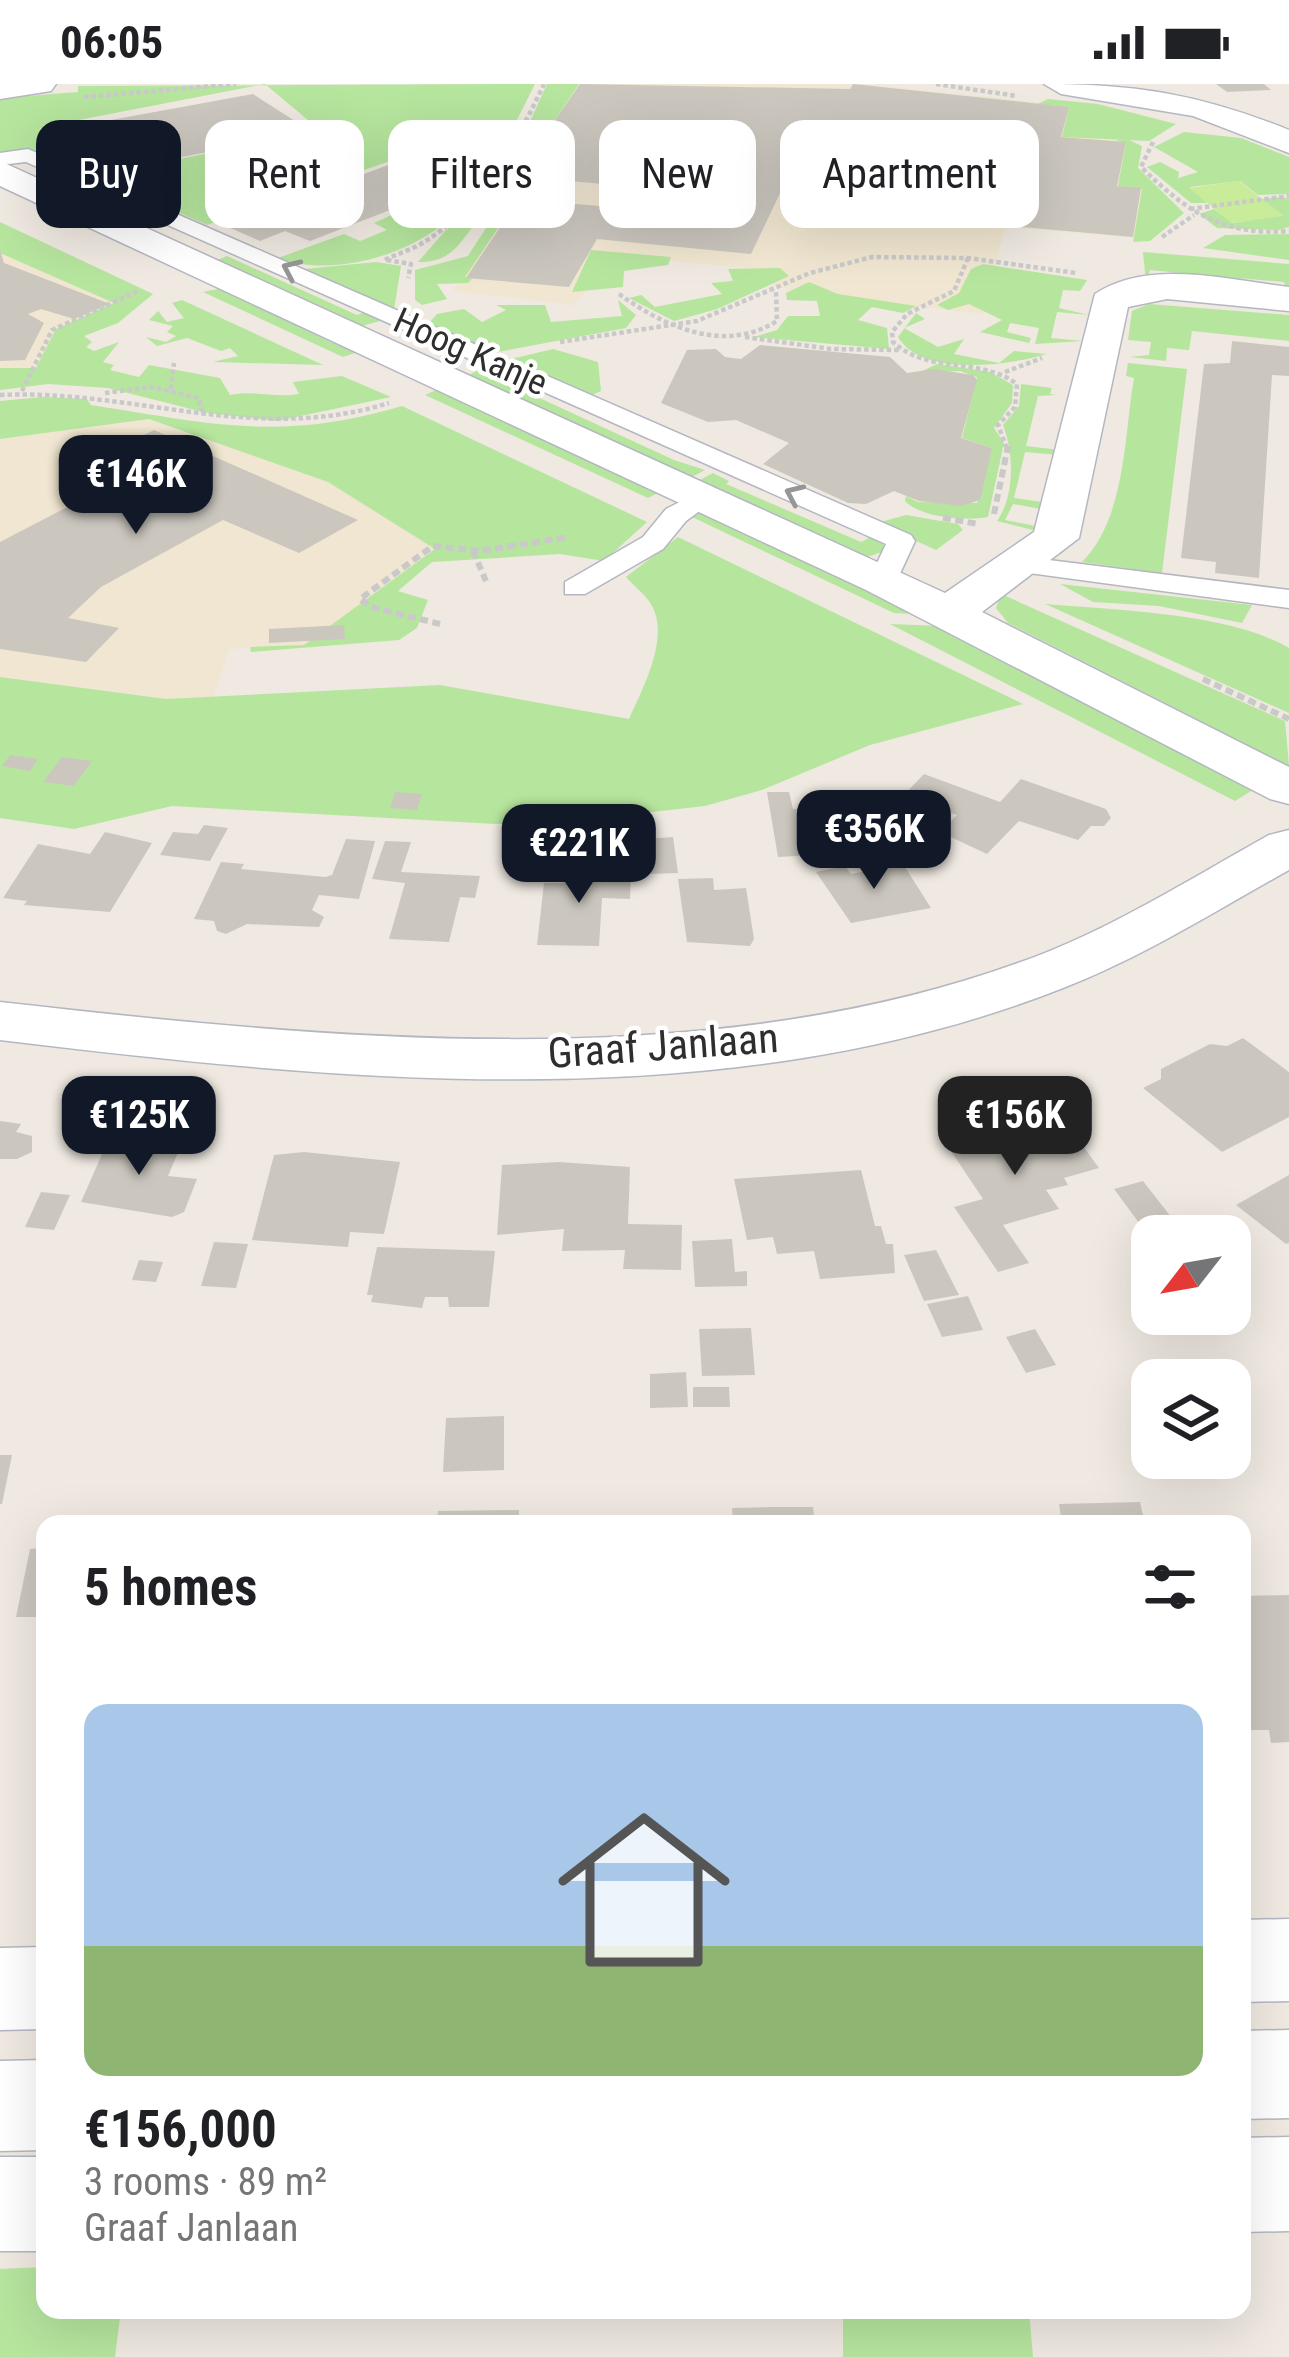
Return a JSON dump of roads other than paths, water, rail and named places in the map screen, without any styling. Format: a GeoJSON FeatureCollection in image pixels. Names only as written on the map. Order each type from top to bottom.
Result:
{"type":"FeatureCollection","features":[{"type":"Feature","properties":{"kind":"street"},"geometry":{"type":"LineString","coordinates":[[1061,84],[1201,107]]}},
{"type":"Feature","properties":{"kind":"street"},"geometry":{"type":"LineString","coordinates":[[1165,84],[1201,107],[1289,142]]}},
{"type":"Feature","properties":{"kind":"street"},"geometry":{"type":"LineString","coordinates":[[0,89],[55,91]]}},
{"type":"Feature","properties":{"kind":"street","name":"Hoog Kanje"},"geometry":{"type":"LineString","coordinates":[[0,172],[358,336],[428,386],[707,496],[950,612],[1289,788]]}},
{"type":"Feature","properties":{"kind":"street"},"geometry":{"type":"LineString","coordinates":[[950,612],[1056,538],[1109,302],[1128,289],[1289,299]]}},
{"type":"Feature","properties":{"kind":"street","name":"Graaf Janlaan"},"geometry":{"type":"LineString","coordinates":[[0,1021],[146,1039],[406,1055],[632,1053],[752,1045],[895,1021],[1040,976],[1289,848]]}},
{"type":"Feature","properties":{"kind":"street"},"geometry":{"type":"LineString","coordinates":[[1251,1961],[1289,1960]]}},
{"type":"Feature","properties":{"kind":"street"},"geometry":{"type":"LineString","coordinates":[[0,1989],[36,1988]]}},
{"type":"Feature","properties":{"kind":"street"},"geometry":{"type":"LineString","coordinates":[[1251,2075],[1289,2074]]}},
{"type":"Feature","properties":{"kind":"street"},"geometry":{"type":"LineString","coordinates":[[0,2106],[36,2105]]}},
{"type":"Feature","properties":{"kind":"street"},"geometry":{"type":"LineString","coordinates":[[1251,2185],[1289,2184]]}},
{"type":"Feature","properties":{"kind":"street"},"geometry":{"type":"LineString","coordinates":[[0,2204],[36,2204]]}},
{"type":"Feature","properties":{"kind":"lane","name":"Hoog Kanje"},"geometry":{"type":"LineString","coordinates":[[0,159],[28,155],[407,315],[489,359],[901,541],[883,580]]}},
{"type":"Feature","properties":{"kind":"lane"},"geometry":{"type":"LineString","coordinates":[[358,336],[407,315]]}},
{"type":"Feature","properties":{"kind":"lane"},"geometry":{"type":"LineString","coordinates":[[575,589],[653,543],[676,515],[707,496]]}},
{"type":"Feature","properties":{"kind":"lane"},"geometry":{"type":"LineString","coordinates":[[1017,564],[1289,599]]}}]}
